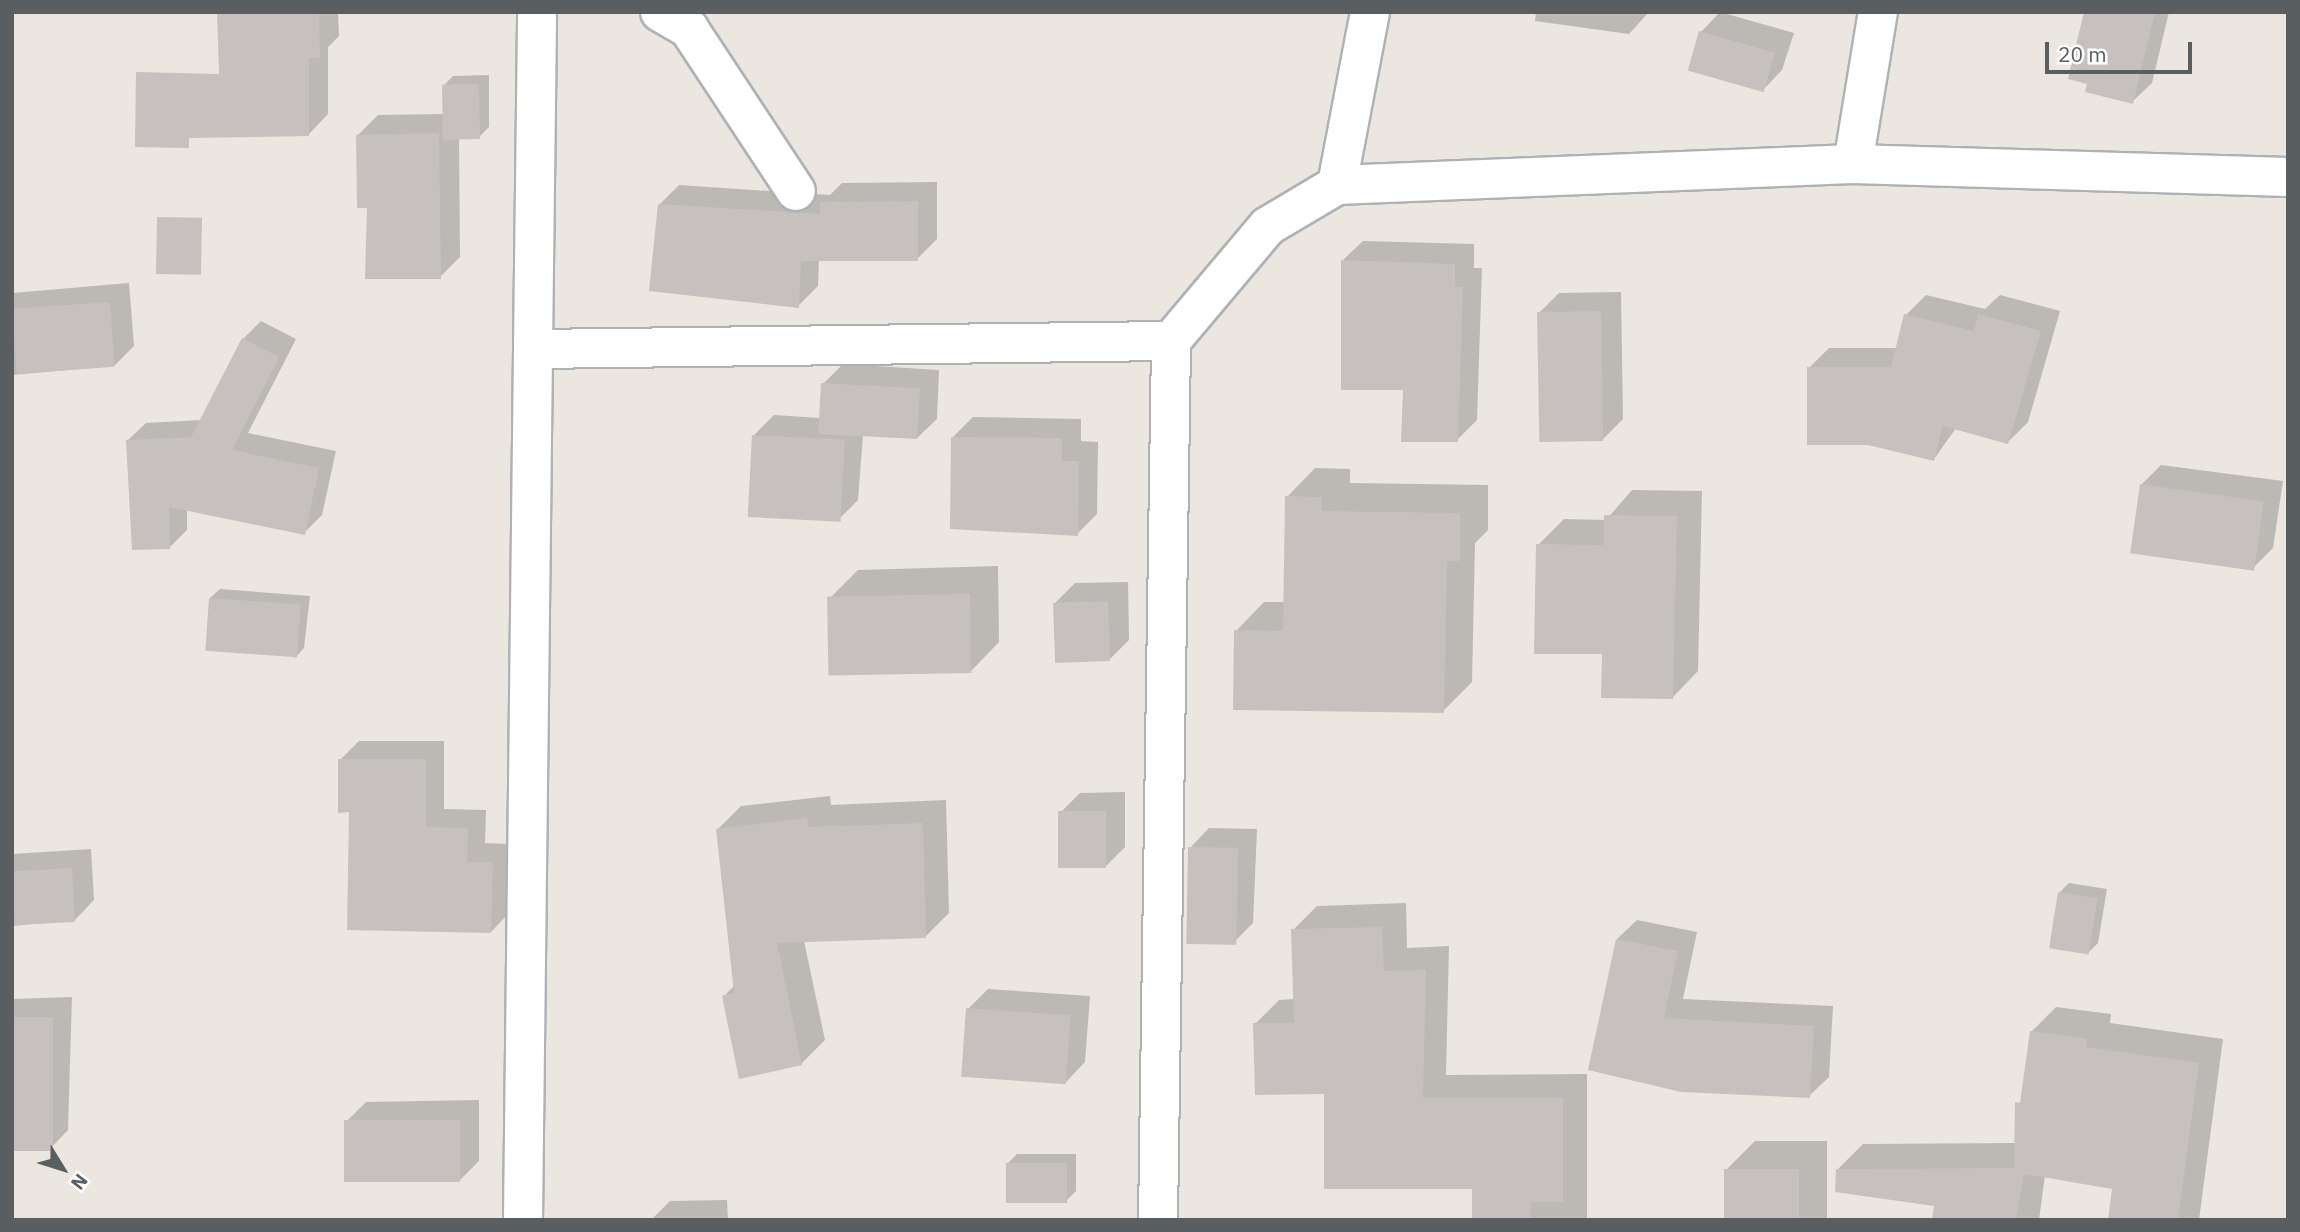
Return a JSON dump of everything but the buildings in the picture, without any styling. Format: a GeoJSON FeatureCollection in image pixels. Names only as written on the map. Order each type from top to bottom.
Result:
{"type":"FeatureCollection","features":[{"type":"Feature","properties":{"kind":"street"},"geometry":{"type":"LineString","coordinates":[[523,1220],[537,12]]}},
{"type":"Feature","properties":{"kind":"street"},"geometry":{"type":"LineString","coordinates":[[1337,185],[1370,12]]}},
{"type":"Feature","properties":{"kind":"street"},"geometry":{"type":"LineString","coordinates":[[1853,164],[1878,12]]}},
{"type":"Feature","properties":{"kind":"street"},"geometry":{"type":"LineString","coordinates":[[681,18],[796,191]]}},
{"type":"Feature","properties":{"kind":"street"},"geometry":{"type":"LineString","coordinates":[[1158,1220],[1171,341],[1268,226],[1337,185],[1853,164],[2288,177]]}},
{"type":"Feature","properties":{"kind":"street"},"geometry":{"type":"LineString","coordinates":[[533,349],[1171,341]]}}]}
